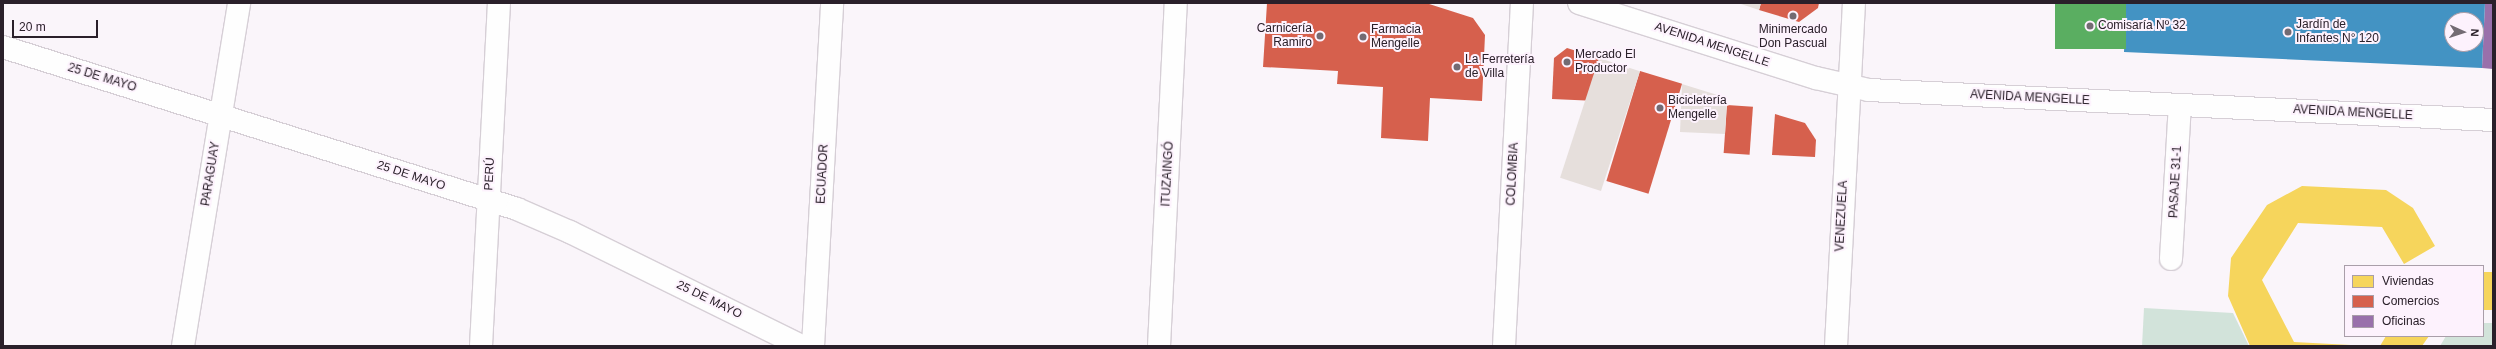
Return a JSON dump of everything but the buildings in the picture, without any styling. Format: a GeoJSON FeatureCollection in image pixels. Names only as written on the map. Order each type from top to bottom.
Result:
{"type":"FeatureCollection","features":[{"type":"Feature","properties":{"kind":"street","name":"PARAGUAY"},"geometry":{"type":"LineString","coordinates":[[183,346],[239,3]]}},
{"type":"Feature","properties":{"kind":"street","name":"PERÚ"},"geometry":{"type":"LineString","coordinates":[[481,346],[499,3]]}},
{"type":"Feature","properties":{"kind":"street","name":"ECUADOR"},"geometry":{"type":"LineString","coordinates":[[813,346],[832,3]]}},
{"type":"Feature","properties":{"kind":"street","name":"ITUZAINGÓ"},"geometry":{"type":"LineString","coordinates":[[1159,346],[1176,3]]}},
{"type":"Feature","properties":{"kind":"street","name":"COLOMBIA"},"geometry":{"type":"LineString","coordinates":[[1504,346],[1522,3]]}},
{"type":"Feature","properties":{"kind":"street","name":"AVENIDA MENGELLE"},"geometry":{"type":"LineString","coordinates":[[1579,3],[1849,86],[1890,92],[2493,120]]}},
{"type":"Feature","properties":{"kind":"street","name":"VENEZUELA"},"geometry":{"type":"LineString","coordinates":[[1836,346],[1854,3]]}},
{"type":"Feature","properties":{"kind":"street","name":"25 DE MAYO"},"geometry":{"type":"LineString","coordinates":[[3,47],[517,209],[570,232],[802,346]]}},
{"type":"Feature","properties":{"kind":"street","name":"PASAJE 31-1"},"geometry":{"type":"LineString","coordinates":[[2171,259],[2180,105]]}},
{"type":"Feature","properties":{"kind":"shaded area"},"geometry":{"type":"Polygon","coordinates":[[[2144,308],[2233,313],[2249,346],[2142,346],[2144,308]]]}},
{"type":"Feature","properties":{"kind":"shaded area"},"geometry":{"type":"Polygon","coordinates":[[[2484,323],[2493,323],[2493,346],[2440,346],[2445,337],[2484,337],[2484,323]]]}},
{"type":"Feature","properties":{"kind":"place","name":"Minimercado Don Pascual"},"geometry":{"type":"Point","coordinates":[1793,16]}},
{"type":"Feature","properties":{"kind":"place","name":"Comisaría Nº 32"},"geometry":{"type":"Point","coordinates":[2090,26]}},
{"type":"Feature","properties":{"kind":"place","name":"Jardín de Infantes N° 120"},"geometry":{"type":"Point","coordinates":[2288,32]}},
{"type":"Feature","properties":{"kind":"place","name":"Carnicería Ramiro"},"geometry":{"type":"Point","coordinates":[1320,36]}},
{"type":"Feature","properties":{"kind":"place","name":"Farmacia Mengelle"},"geometry":{"type":"Point","coordinates":[1363,37]}},
{"type":"Feature","properties":{"kind":"place","name":"Mercado El Productor"},"geometry":{"type":"Point","coordinates":[1567,62]}},
{"type":"Feature","properties":{"kind":"place","name":"La Ferretería de Villa"},"geometry":{"type":"Point","coordinates":[1457,67]}},
{"type":"Feature","properties":{"kind":"place","name":"Bicicletería Mengelle"},"geometry":{"type":"Point","coordinates":[1660,108]}}]}
